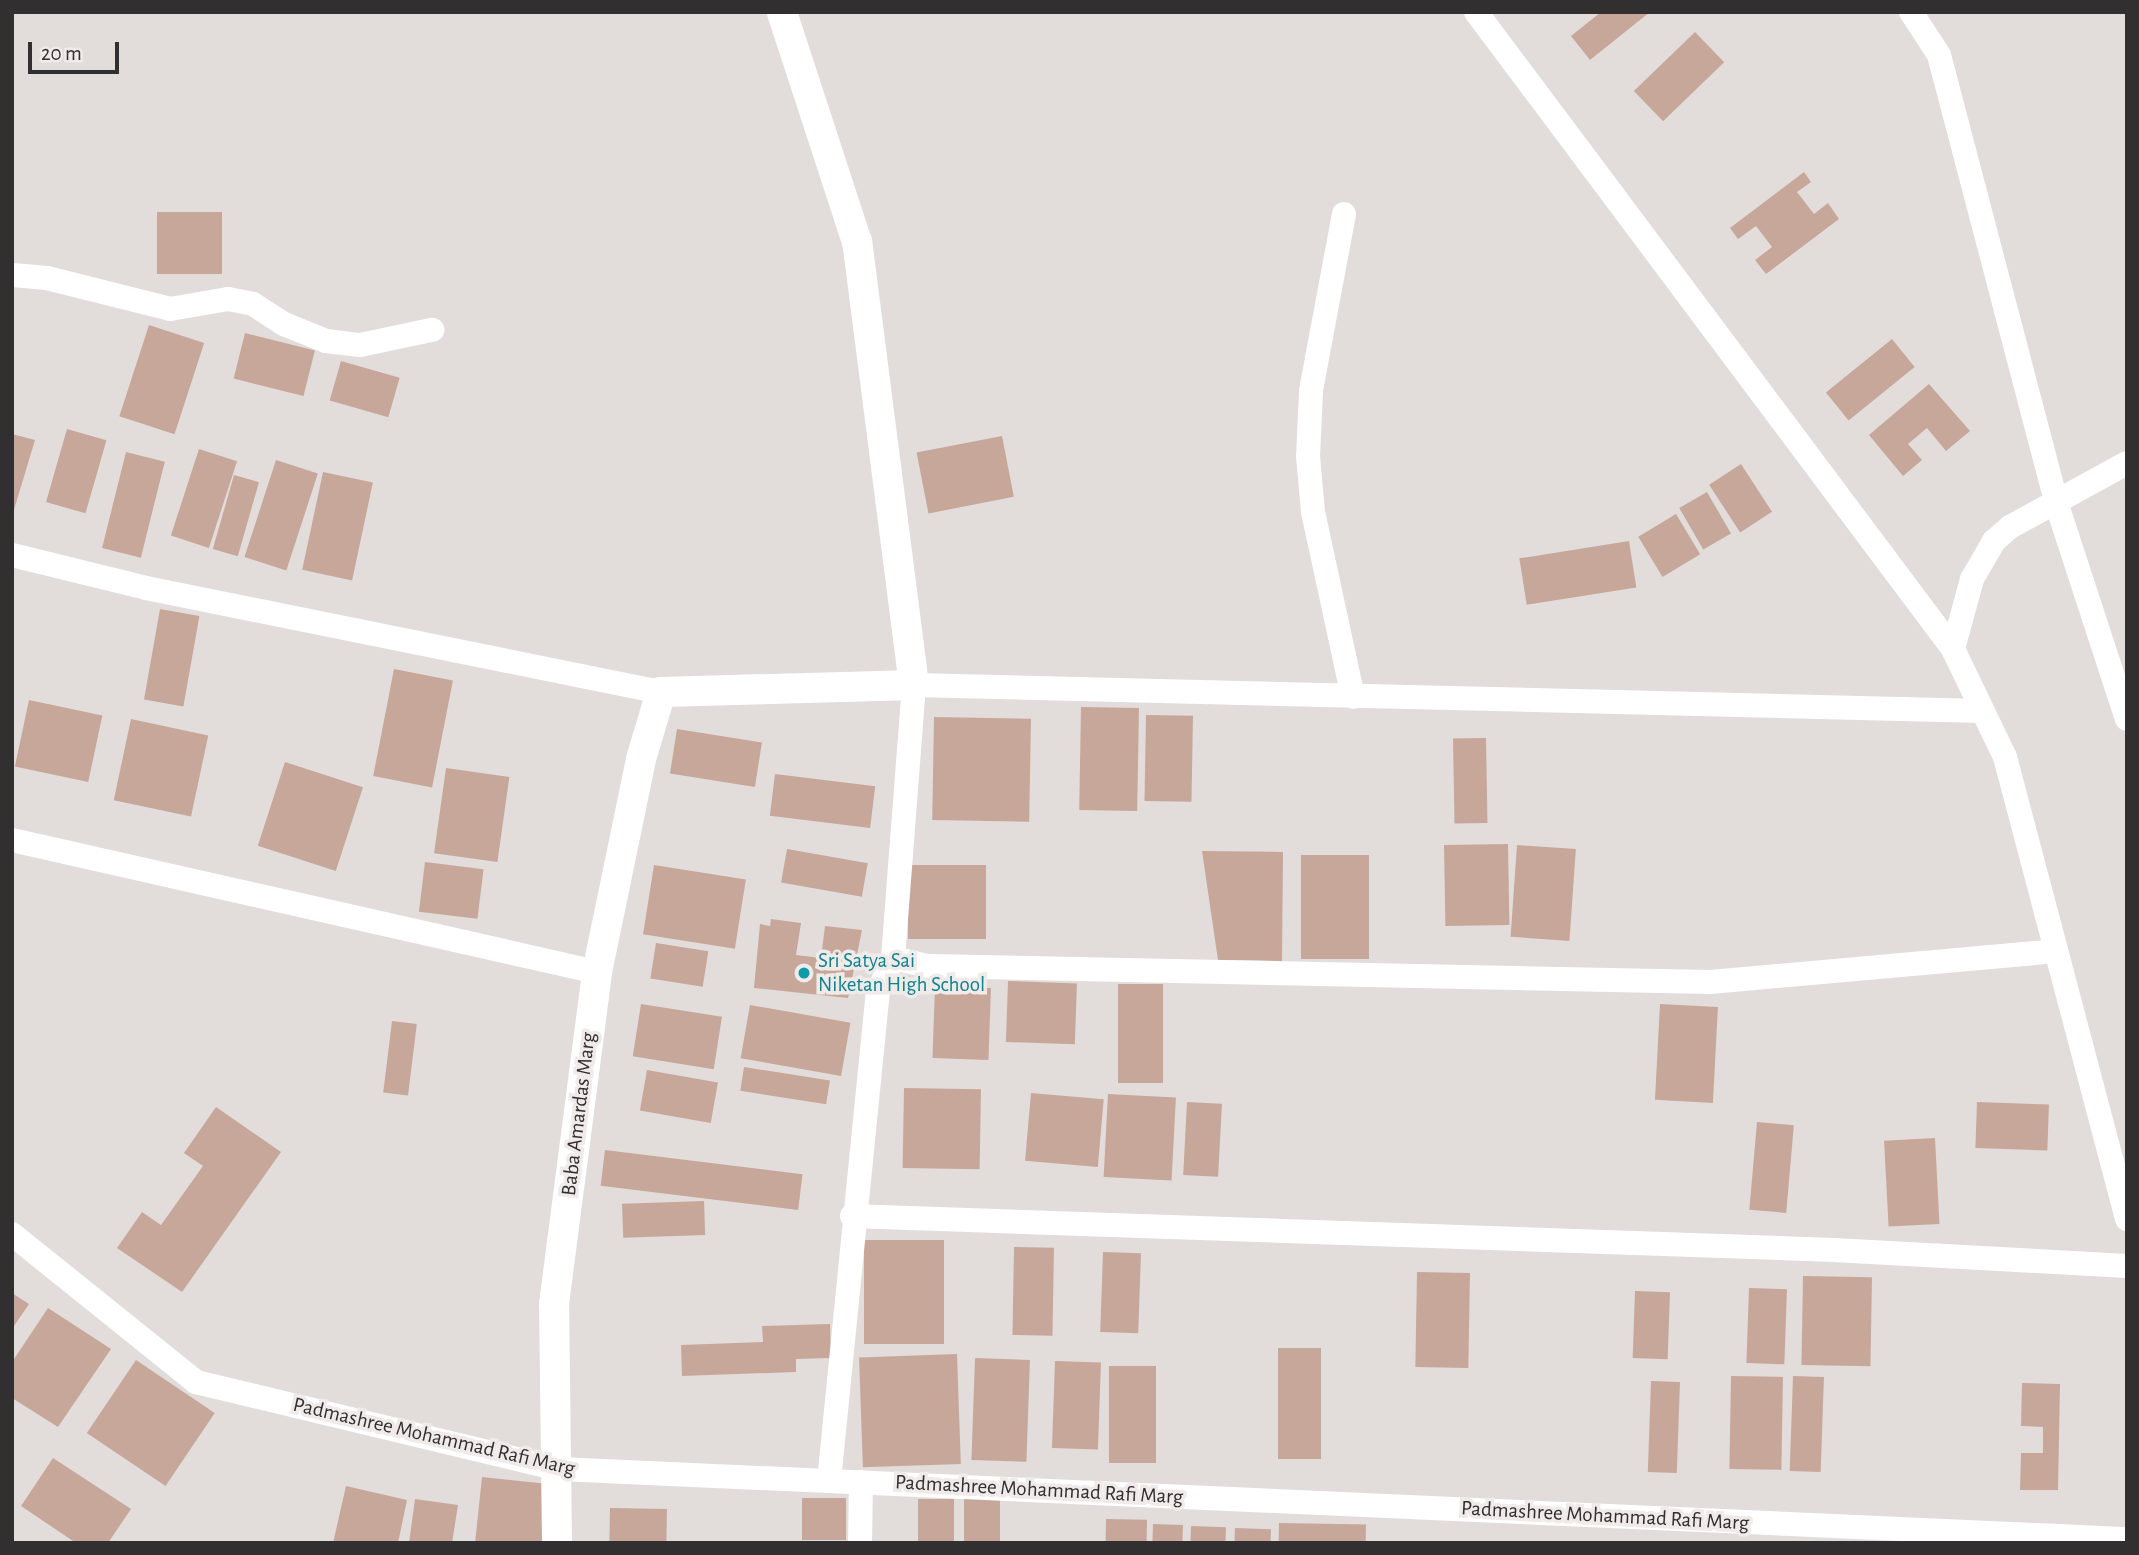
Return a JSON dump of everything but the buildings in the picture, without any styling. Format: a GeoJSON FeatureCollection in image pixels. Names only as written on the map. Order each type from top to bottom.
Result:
{"type":"FeatureCollection","features":[{"type":"Feature","properties":{"kind":"street"},"geometry":{"type":"LineString","coordinates":[[782,12],[857,242],[914,685],[893,958],[878,992],[852,1216],[829,1481]]}},
{"type":"Feature","properties":{"kind":"street"},"geometry":{"type":"LineString","coordinates":[[1476,12],[1953,649],[2005,757],[2127,1219]]}},
{"type":"Feature","properties":{"kind":"street"},"geometry":{"type":"LineString","coordinates":[[1911,12],[1938,55],[2056,502],[2127,719]]}},
{"type":"Feature","properties":{"kind":"street"},"geometry":{"type":"LineString","coordinates":[[1344,215],[1311,391],[1308,456],[1313,512],[1353,697]]}},
{"type":"Feature","properties":{"kind":"street"},"geometry":{"type":"LineString","coordinates":[[12,275],[47,278],[170,309],[229,299],[253,304],[284,324],[326,341],[360,345],[432,330]]}},
{"type":"Feature","properties":{"kind":"street"},"geometry":{"type":"LineString","coordinates":[[1953,649],[1980,560],[2010,527],[2127,463]]}},
{"type":"Feature","properties":{"kind":"street"},"geometry":{"type":"LineString","coordinates":[[12,555],[146,588],[661,692],[914,685],[1983,711]]}},
{"type":"Feature","properties":{"kind":"street","name":"Baba Amardas Marg"},"geometry":{"type":"LineString","coordinates":[[557,1543],[559,1469],[555,1304],[597,972],[641,759],[661,692]]}},
{"type":"Feature","properties":{"kind":"street"},"geometry":{"type":"LineString","coordinates":[[12,840],[597,972]]}},
{"type":"Feature","properties":{"kind":"street"},"geometry":{"type":"LineString","coordinates":[[893,958],[929,966],[1710,982],[2056,951]]}},
{"type":"Feature","properties":{"kind":"street"},"geometry":{"type":"LineString","coordinates":[[852,1216],[1833,1250],[2127,1266]]}},
{"type":"Feature","properties":{"kind":"street","name":"Padmashree Mohammad Rafi Marg"},"geometry":{"type":"LineString","coordinates":[[12,1234],[196,1382],[559,1469],[861,1482],[1800,1534],[2127,1539]]}},
{"type":"Feature","properties":{"kind":"street"},"geometry":{"type":"LineString","coordinates":[[860,1543],[861,1482]]}},
{"type":"Feature","properties":{"kind":"place","name":"Sri Satya Sai Niketan High School"},"geometry":{"type":"Point","coordinates":[804,973]}}]}
